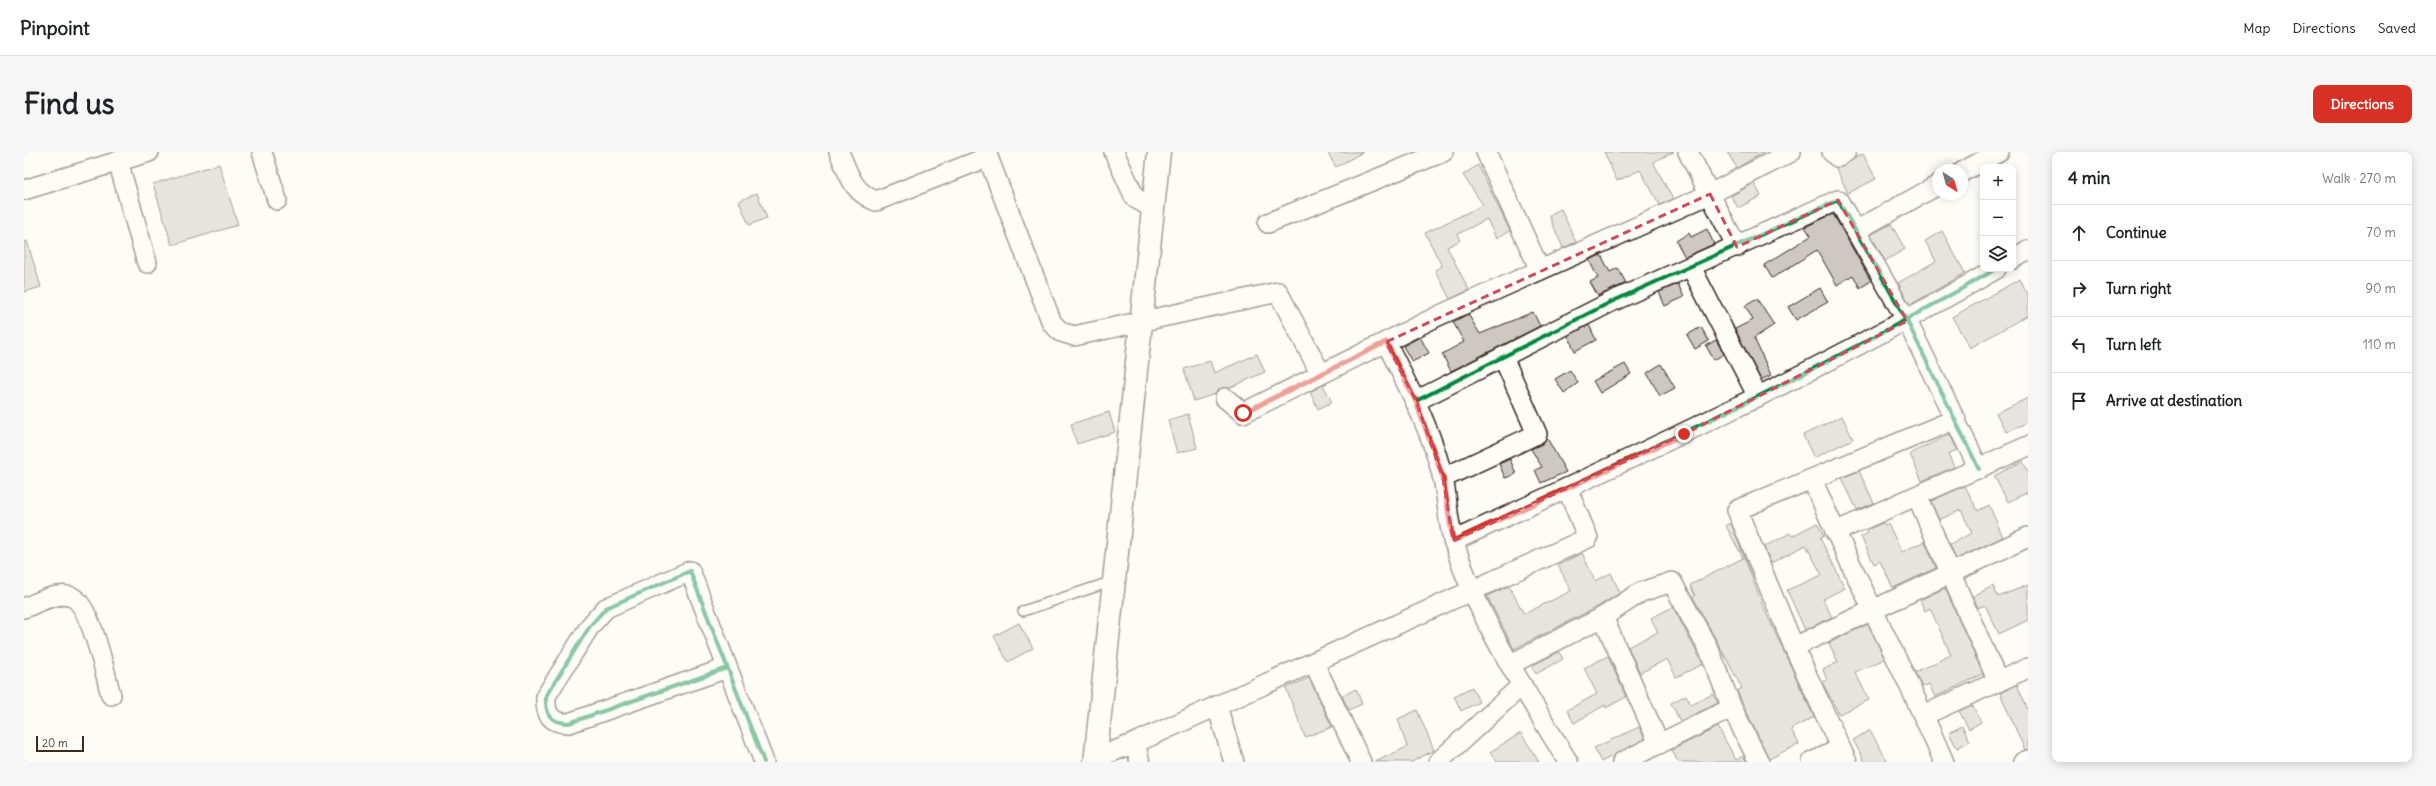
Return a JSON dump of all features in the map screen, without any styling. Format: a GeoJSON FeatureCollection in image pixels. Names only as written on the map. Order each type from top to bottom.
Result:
{"type":"FeatureCollection","features":[{"type":"Feature","properties":{"kind":"main road"},"geometry":{"type":"LineString","coordinates":[[1096,760],[1159,152]]}},
{"type":"Feature","properties":{"kind":"street"},"geometry":{"type":"LineString","coordinates":[[24,190],[149,152]]}},
{"type":"Feature","properties":{"kind":"street"},"geometry":{"type":"LineString","coordinates":[[262,152],[277,200]]}},
{"type":"Feature","properties":{"kind":"street"},"geometry":{"type":"LineString","coordinates":[[839,152],[856,188],[863,196],[876,201],[987,154],[1052,323],[1061,332],[1074,336],[1278,292],[1321,374]]}},
{"type":"Feature","properties":{"kind":"street"},"geometry":{"type":"LineString","coordinates":[[1114,152],[1135,198],[1152,208]]}},
{"type":"Feature","properties":{"kind":"street"},"geometry":{"type":"LineString","coordinates":[[1268,223],[1443,152]]}},
{"type":"Feature","properties":{"kind":"street"},"geometry":{"type":"LineString","coordinates":[[1486,152],[1540,270]]}},
{"type":"Feature","properties":{"kind":"street"},"geometry":{"type":"LineString","coordinates":[[1688,152],[1737,247]]}},
{"type":"Feature","properties":{"kind":"street"},"geometry":{"type":"LineString","coordinates":[[1225,398],[1243,413],[1438,316],[1710,194],[1791,152]]}},
{"type":"Feature","properties":{"kind":"street"},"geometry":{"type":"LineString","coordinates":[[1832,152],[1837,157],[1846,152]]}},
{"type":"Feature","properties":{"kind":"street"},"geometry":{"type":"LineString","coordinates":[[1968,169],[1999,152]]}},
{"type":"Feature","properties":{"kind":"street"},"geometry":{"type":"LineString","coordinates":[[118,162],[147,263]]}},
{"type":"Feature","properties":{"kind":"street"},"geometry":{"type":"LineString","coordinates":[[1855,231],[1932,188]]}},
{"type":"Feature","properties":{"kind":"street"},"geometry":{"type":"LineString","coordinates":[[1416,402],[1611,302],[1737,247],[1838,200],[1907,321],[1979,469]]}},
{"type":"Feature","properties":{"kind":"street"},"geometry":{"type":"LineString","coordinates":[[2016,257],[2028,250]]}},
{"type":"Feature","properties":{"kind":"street"},"geometry":{"type":"LineString","coordinates":[[1691,267],[1758,397]]}},
{"type":"Feature","properties":{"kind":"street"},"geometry":{"type":"LineString","coordinates":[[1453,541],[1684,434],[1758,397],[1907,321],[1991,272]]}},
{"type":"Feature","properties":{"kind":"street"},"geometry":{"type":"LineString","coordinates":[[1386,342],[1416,402],[1443,478],[1453,541],[1472,592],[1522,685],[1568,762]]}},
{"type":"Feature","properties":{"kind":"street"},"geometry":{"type":"LineString","coordinates":[[1443,478],[1537,434],[1503,357]]}},
{"type":"Feature","properties":{"kind":"street"},"geometry":{"type":"LineString","coordinates":[[1812,762],[1843,755],[1794,647],[1738,510],[1956,419]]}},
{"type":"Feature","properties":{"kind":"street"},"geometry":{"type":"LineString","coordinates":[[1835,532],[2028,446]]}},
{"type":"Feature","properties":{"kind":"street"},"geometry":{"type":"LineString","coordinates":[[1812,479],[1835,532],[1924,715],[1944,762]]}},
{"type":"Feature","properties":{"kind":"street"},"geometry":{"type":"LineString","coordinates":[[1096,760],[1472,592],[1588,538],[1567,488]]}},
{"type":"Feature","properties":{"kind":"street"},"geometry":{"type":"LineString","coordinates":[[1918,496],[1998,682]]}},
{"type":"Feature","properties":{"kind":"street"},"geometry":{"type":"LineString","coordinates":[[1794,647],[1872,609],[2028,537]]}},
{"type":"Feature","properties":{"kind":"street"},"geometry":{"type":"LineString","coordinates":[[727,668],[569,723],[558,723],[549,717],[545,708],[546,696],[590,626],[606,608],[690,571],[727,668],[760,761]]}},
{"type":"Feature","properties":{"kind":"street"},"geometry":{"type":"LineString","coordinates":[[1511,664],[1604,617],[1641,592],[1672,582],[1710,652],[1732,708],[1759,762]]}},
{"type":"Feature","properties":{"kind":"street"},"geometry":{"type":"LineString","coordinates":[[24,608],[55,597],[71,597],[82,604],[90,622],[111,696]]}},
{"type":"Feature","properties":{"kind":"street"},"geometry":{"type":"LineString","coordinates":[[1604,617],[1658,744]]}},
{"type":"Feature","properties":{"kind":"street"},"geometry":{"type":"LineString","coordinates":[[1314,663],[1361,762]]}},
{"type":"Feature","properties":{"kind":"street"},"geometry":{"type":"LineString","coordinates":[[1924,715],[2028,668]]}},
{"type":"Feature","properties":{"kind":"street"},"geometry":{"type":"LineString","coordinates":[[1438,762],[1522,685]]}},
{"type":"Feature","properties":{"kind":"street"},"geometry":{"type":"LineString","coordinates":[[1217,706],[1234,762]]}},
{"type":"Feature","properties":{"kind":"street"},"geometry":{"type":"LineString","coordinates":[[1622,762],[1732,708]]}},
{"type":"Feature","properties":{"kind":"street"},"geometry":{"type":"LineString","coordinates":[[1135,743],[1140,762]]}},
{"type":"Feature","properties":{"kind":"street"},"geometry":{"type":"LineString","coordinates":[[2023,762],[2028,760]]}},
{"type":"Feature","properties":{"kind":"lane"},"geometry":{"type":"LineString","coordinates":[[1023,611],[1114,580]]}},
{"type":"Feature","properties":{"kind":"highlighted area"},"geometry":{"type":"Polygon","coordinates":[[[1710,194],[1737,247],[1838,200],[1907,321],[1684,434],[1453,541],[1443,478],[1416,401],[1386,342],[1710,194]]]}},
{"type":"Feature","properties":{"kind":"building"},"geometry":{"type":"Polygon","coordinates":[[[1327,152],[1363,152],[1336,167],[1327,152]]]}},
{"type":"Feature","properties":{"kind":"building"},"geometry":{"type":"Polygon","coordinates":[[[1604,152],[1674,152],[1653,162],[1673,199],[1660,205],[1640,170],[1617,181],[1604,152]]]}},
{"type":"Feature","properties":{"kind":"building"},"geometry":{"type":"Polygon","coordinates":[[[1727,152],[1764,152],[1737,168],[1727,152]]]}},
{"type":"Feature","properties":{"kind":"building"},"geometry":{"type":"Polygon","coordinates":[[[1863,154],[1876,179],[1848,193],[1836,168],[1863,154]]]}},
{"type":"Feature","properties":{"kind":"building"},"geometry":{"type":"Polygon","coordinates":[[[219,164],[238,225],[172,245],[153,184],[219,164]]]}},
{"type":"Feature","properties":{"kind":"building"},"geometry":{"type":"Polygon","coordinates":[[[1478,165],[1510,231],[1496,238],[1487,219],[1458,234],[1461,240],[1447,247],[1469,290],[1450,299],[1435,270],[1442,266],[1425,233],[1483,205],[1463,175],[1478,165]]]}},
{"type":"Feature","properties":{"kind":"building"},"geometry":{"type":"Polygon","coordinates":[[[1754,183],[1761,196],[1738,208],[1731,196],[1754,183]]]}},
{"type":"Feature","properties":{"kind":"building"},"geometry":{"type":"Polygon","coordinates":[[[757,193],[767,218],[749,225],[739,201],[757,193]]]}},
{"type":"Feature","properties":{"kind":"building"},"geometry":{"type":"Polygon","coordinates":[[[1561,209],[1576,242],[1563,248],[1549,215],[1561,209]]]}},
{"type":"Feature","properties":{"kind":"building"},"geometry":{"type":"Polygon","coordinates":[[[1833,214],[1871,281],[1860,288],[1853,275],[1837,285],[1817,250],[1772,278],[1764,265],[1811,236],[1805,227],[1833,214]]]}},
{"type":"Feature","properties":{"kind":"building"},"geometry":{"type":"Polygon","coordinates":[[[1891,224],[1905,249],[1885,261],[1871,235],[1891,224]]]}},
{"type":"Feature","properties":{"kind":"building"},"geometry":{"type":"Polygon","coordinates":[[[1707,229],[1714,244],[1685,257],[1676,241],[1689,233],[1691,237],[1707,229]]]}},
{"type":"Feature","properties":{"kind":"building"},"geometry":{"type":"Polygon","coordinates":[[[1942,231],[1965,273],[1910,305],[1898,283],[1936,261],[1925,241],[1942,231]]]}},
{"type":"Feature","properties":{"kind":"building"},"geometry":{"type":"Polygon","coordinates":[[[27,241],[41,287],[24,292],[24,242],[27,241]]]}},
{"type":"Feature","properties":{"kind":"building"},"geometry":{"type":"Polygon","coordinates":[[[1601,255],[1610,272],[1618,268],[1626,283],[1598,296],[1590,282],[1598,278],[1589,260],[1601,255]]]}},
{"type":"Feature","properties":{"kind":"building"},"geometry":{"type":"Polygon","coordinates":[[[2020,279],[2028,295],[2028,315],[1970,348],[1952,317],[2020,279]]]}},
{"type":"Feature","properties":{"kind":"building"},"geometry":{"type":"Polygon","coordinates":[[[1678,284],[1684,297],[1665,306],[1659,292],[1678,284]]]}},
{"type":"Feature","properties":{"kind":"building"},"geometry":{"type":"Polygon","coordinates":[[[1820,288],[1828,302],[1796,320],[1788,307],[1820,288]]]}},
{"type":"Feature","properties":{"kind":"building"},"geometry":{"type":"Polygon","coordinates":[[[1757,299],[1774,325],[1754,338],[1771,375],[1761,380],[1735,329],[1753,320],[1745,306],[1757,299]]]}},
{"type":"Feature","properties":{"kind":"building"},"geometry":{"type":"Polygon","coordinates":[[[1533,312],[1540,326],[1451,371],[1442,354],[1464,342],[1453,322],[1468,314],[1480,334],[1533,312]]]}},
{"type":"Feature","properties":{"kind":"building"},"geometry":{"type":"Polygon","coordinates":[[[1589,325],[1596,340],[1575,351],[1568,336],[1589,325]]]}},
{"type":"Feature","properties":{"kind":"building"},"geometry":{"type":"Polygon","coordinates":[[[1701,327],[1709,341],[1695,349],[1687,335],[1701,327]]]}},
{"type":"Feature","properties":{"kind":"building"},"geometry":{"type":"Polygon","coordinates":[[[1420,337],[1429,353],[1412,362],[1403,346],[1420,337]]]}},
{"type":"Feature","properties":{"kind":"building"},"geometry":{"type":"Polygon","coordinates":[[[1716,340],[1724,354],[1714,360],[1706,346],[1716,340]]]}},
{"type":"Feature","properties":{"kind":"building"},"geometry":{"type":"Polygon","coordinates":[[[1257,354],[1265,372],[1229,388],[1221,388],[1215,394],[1194,401],[1184,369],[1210,361],[1214,373],[1257,354]]]}},
{"type":"Feature","properties":{"kind":"building"},"geometry":{"type":"Polygon","coordinates":[[[1625,364],[1631,374],[1600,393],[1593,381],[1625,364]]]}},
{"type":"Feature","properties":{"kind":"building"},"geometry":{"type":"Polygon","coordinates":[[[1661,364],[1675,388],[1660,396],[1647,373],[1661,364]]]}},
{"type":"Feature","properties":{"kind":"building"},"geometry":{"type":"Polygon","coordinates":[[[1570,370],[1578,383],[1564,393],[1555,379],[1570,370]]]}},
{"type":"Feature","properties":{"kind":"building"},"geometry":{"type":"Polygon","coordinates":[[[1323,385],[1332,402],[1318,409],[1310,392],[1323,385]]]}},
{"type":"Feature","properties":{"kind":"building"},"geometry":{"type":"Polygon","coordinates":[[[2028,398],[2028,422],[2006,432],[1996,413],[2028,398]]]}},
{"type":"Feature","properties":{"kind":"building"},"geometry":{"type":"Polygon","coordinates":[[[1109,412],[1115,432],[1077,444],[1071,424],[1109,412]]]}},
{"type":"Feature","properties":{"kind":"building"},"geometry":{"type":"Polygon","coordinates":[[[1188,414],[1197,448],[1177,453],[1168,420],[1188,414]]]}},
{"type":"Feature","properties":{"kind":"building"},"geometry":{"type":"Polygon","coordinates":[[[1842,416],[1853,439],[1814,458],[1803,435],[1842,416]]]}},
{"type":"Feature","properties":{"kind":"building"},"geometry":{"type":"Polygon","coordinates":[[[1950,434],[1957,450],[1948,454],[1954,467],[1922,481],[1910,454],[1950,434]]]}},
{"type":"Feature","properties":{"kind":"building"},"geometry":{"type":"Polygon","coordinates":[[[1547,438],[1566,472],[1541,483],[1535,470],[1542,467],[1531,449],[1542,444],[1547,438]]]}},
{"type":"Feature","properties":{"kind":"building"},"geometry":{"type":"Polygon","coordinates":[[[1510,459],[1516,474],[1505,478],[1499,464],[1510,459]]]}},
{"type":"Feature","properties":{"kind":"building"},"geometry":{"type":"Polygon","coordinates":[[[2023,461],[2028,472],[2028,492],[2008,502],[1994,476],[2023,461]]]}},
{"type":"Feature","properties":{"kind":"building"},"geometry":{"type":"Polygon","coordinates":[[[1859,471],[1874,503],[1857,510],[1842,478],[1859,471]]]}},
{"type":"Feature","properties":{"kind":"building"},"geometry":{"type":"Polygon","coordinates":[[[1965,486],[1978,511],[1989,505],[2003,537],[1956,559],[1950,544],[1972,533],[1961,510],[1939,520],[1931,501],[1965,486]]]}},
{"type":"Feature","properties":{"kind":"building"},"geometry":{"type":"Polygon","coordinates":[[[1731,523],[1763,606],[1814,717],[1791,729],[1799,744],[1769,759],[1737,691],[1742,688],[1693,597],[1695,596],[1690,585],[1743,558],[1726,526],[1731,523]]]}},
{"type":"Feature","properties":{"kind":"building"},"geometry":{"type":"Polygon","coordinates":[[[1817,523],[1824,536],[1820,538],[1845,588],[1823,599],[1832,617],[1805,630],[1787,590],[1822,575],[1806,545],[1771,563],[1764,547],[1790,533],[1792,536],[1817,523]]]}},
{"type":"Feature","properties":{"kind":"building"},"geometry":{"type":"Polygon","coordinates":[[[1883,523],[1884,525],[1888,524],[1902,552],[1925,541],[1936,568],[1893,588],[1880,561],[1874,564],[1861,537],[1868,533],[1866,530],[1883,523]]]}},
{"type":"Feature","properties":{"kind":"building"},"geometry":{"type":"Polygon","coordinates":[[[1582,553],[1595,581],[1611,573],[1620,593],[1597,607],[1514,649],[1487,596],[1509,586],[1524,614],[1571,591],[1558,565],[1582,553]]]}},
{"type":"Feature","properties":{"kind":"building"},"geometry":{"type":"Polygon","coordinates":[[[2028,585],[2028,620],[1999,634],[1985,605],[1978,608],[1973,596],[1993,586],[1998,597],[2028,585]]]}},
{"type":"Feature","properties":{"kind":"building"},"geometry":{"type":"Polygon","coordinates":[[[1945,588],[1983,674],[1935,697],[1929,684],[1922,687],[1915,672],[1951,655],[1930,608],[1925,611],[1920,600],[1945,588]]]}},
{"type":"Feature","properties":{"kind":"building"},"geometry":{"type":"Polygon","coordinates":[[[1673,607],[1703,664],[1676,677],[1667,659],[1640,673],[1628,647],[1658,632],[1651,618],[1673,607]]]}},
{"type":"Feature","properties":{"kind":"building"},"geometry":{"type":"Polygon","coordinates":[[[1019,623],[1033,648],[1008,662],[994,636],[1019,623]]]}},
{"type":"Feature","properties":{"kind":"building"},"geometry":{"type":"Polygon","coordinates":[[[1868,624],[1885,659],[1855,672],[1869,700],[1839,714],[1822,682],[1827,680],[1823,670],[1838,662],[1829,643],[1868,624]]]}},
{"type":"Feature","properties":{"kind":"building"},"geometry":{"type":"Polygon","coordinates":[[[1559,652],[1563,659],[1536,674],[1531,666],[1559,652]]]}},
{"type":"Feature","properties":{"kind":"building"},"geometry":{"type":"Polygon","coordinates":[[[1608,656],[1626,697],[1606,708],[1605,705],[1574,723],[1567,710],[1597,694],[1584,668],[1608,656]]]}},
{"type":"Feature","properties":{"kind":"building"},"geometry":{"type":"Polygon","coordinates":[[[1309,678],[1332,727],[1305,737],[1286,688],[1309,678]]]}},
{"type":"Feature","properties":{"kind":"building"},"geometry":{"type":"Polygon","coordinates":[[[2017,685],[2028,710],[2028,749],[2025,750],[2000,693],[2017,685]]]}},
{"type":"Feature","properties":{"kind":"building"},"geometry":{"type":"Polygon","coordinates":[[[1472,687],[1479,702],[1461,711],[1454,696],[1472,687]]]}},
{"type":"Feature","properties":{"kind":"building"},"geometry":{"type":"Polygon","coordinates":[[[1356,689],[1362,704],[1349,710],[1342,696],[1356,689]]]}},
{"type":"Feature","properties":{"kind":"building"},"geometry":{"type":"Polygon","coordinates":[[[1713,694],[1718,703],[1680,721],[1671,703],[1686,695],[1691,705],[1713,694]]]}},
{"type":"Feature","properties":{"kind":"building"},"geometry":{"type":"Polygon","coordinates":[[[1972,705],[1981,722],[1969,729],[1959,711],[1972,705]]]}},
{"type":"Feature","properties":{"kind":"building"},"geometry":{"type":"Polygon","coordinates":[[[1417,710],[1434,750],[1412,762],[1375,762],[1407,747],[1398,719],[1417,710]]]}},
{"type":"Feature","properties":{"kind":"building"},"geometry":{"type":"Polygon","coordinates":[[[1962,726],[1970,741],[1957,748],[1949,733],[1962,726]]]}},
{"type":"Feature","properties":{"kind":"building"},"geometry":{"type":"Polygon","coordinates":[[[1639,727],[1645,739],[1601,762],[1594,748],[1639,727]]]}},
{"type":"Feature","properties":{"kind":"building"},"geometry":{"type":"Polygon","coordinates":[[[1718,727],[1736,760],[1743,756],[1747,762],[1678,762],[1672,750],[1718,727]]]}},
{"type":"Feature","properties":{"kind":"building"},"geometry":{"type":"Polygon","coordinates":[[[1870,730],[1888,762],[1865,762],[1853,740],[1870,730]]]}},
{"type":"Feature","properties":{"kind":"building"},"geometry":{"type":"Polygon","coordinates":[[[1521,733],[1539,762],[1497,762],[1490,752],[1521,733]]]}},
{"type":"Feature","properties":{"kind":"cycle path"},"geometry":{"type":"LineString","coordinates":[[1416,401],[1611,302],[1838,200],[1907,321],[1979,469]]}},
{"type":"Feature","properties":{"kind":"cycle path"},"geometry":{"type":"LineString","coordinates":[[1453,541],[1591,477],[1796,377],[1863,343],[1991,272]]}},
{"type":"Feature","properties":{"kind":"cycle path"},"geometry":{"type":"LineString","coordinates":[[727,668],[569,723],[563,723],[553,719],[546,708],[546,696],[590,626],[606,608],[690,571],[764,762]]}},
{"type":"Feature","properties":{"kind":"route"},"geometry":{"type":"LineString","coordinates":[[1243,413],[1386,342],[1416,402],[1443,478],[1453,541],[1684,434]]}}]}
